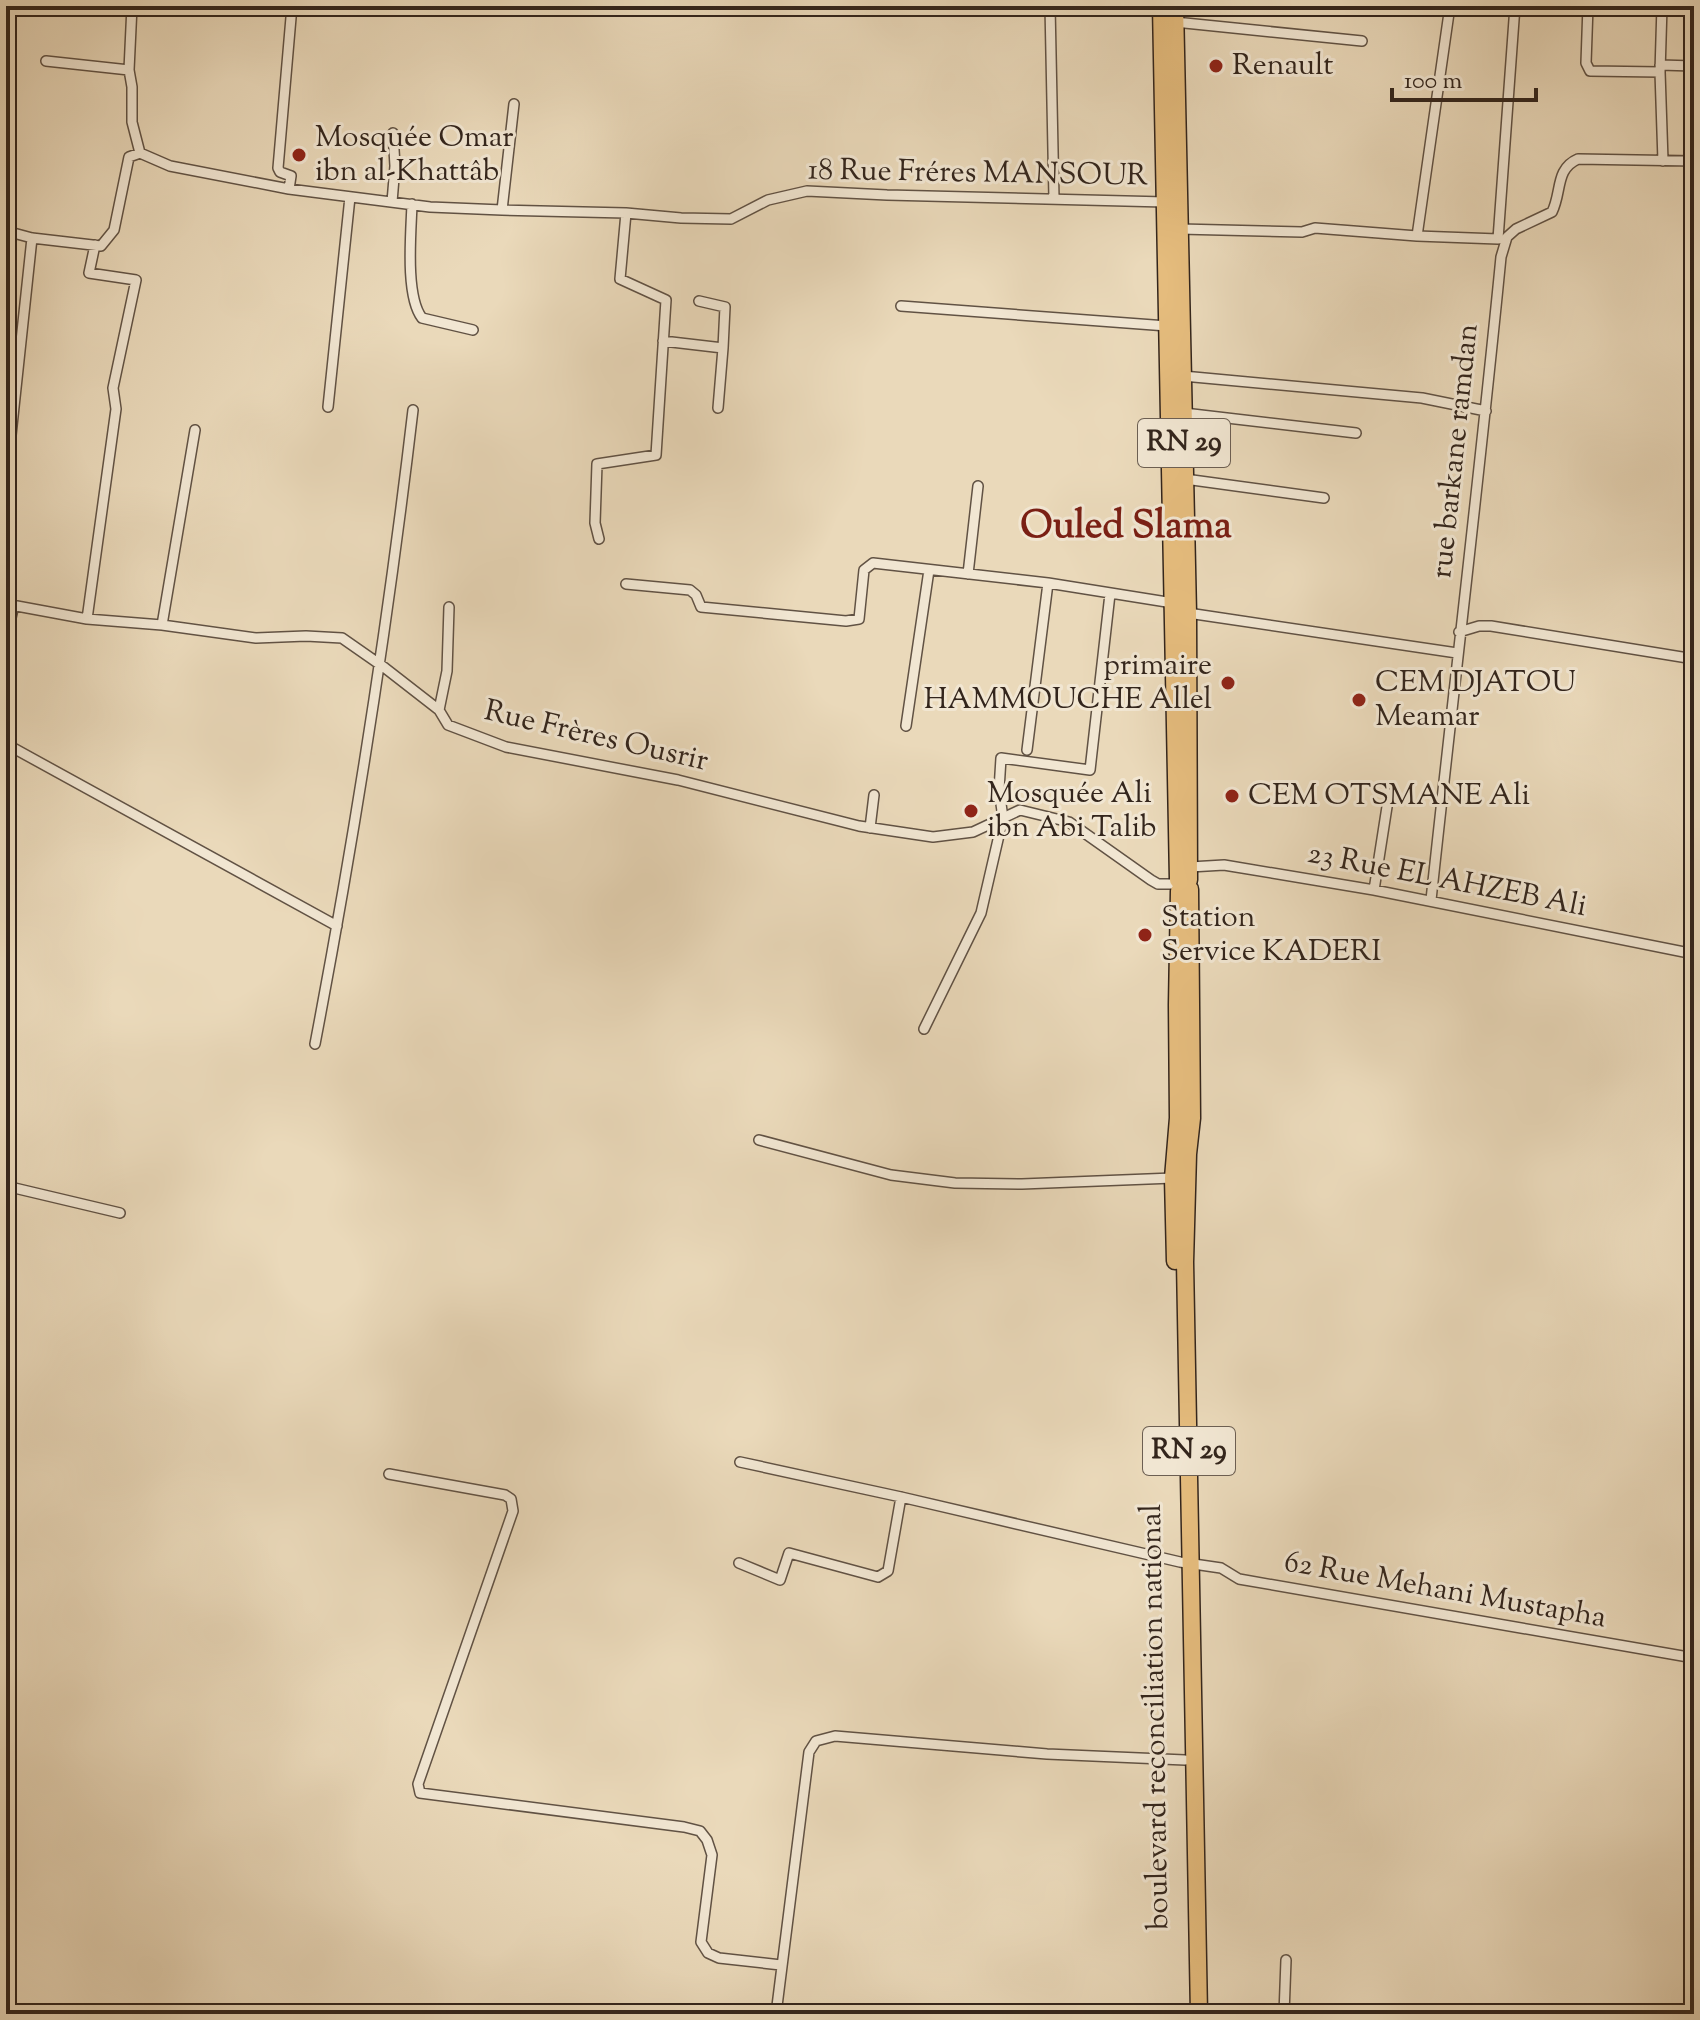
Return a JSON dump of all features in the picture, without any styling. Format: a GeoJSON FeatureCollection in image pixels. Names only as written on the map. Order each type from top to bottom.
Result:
{"type":"FeatureCollection","features":[{"type":"Feature","properties":{"kind":"highway","name":"RN 29"},"geometry":{"type":"LineString","coordinates":[[1161,6],[1173,603],[1192,1118],[1185,1262],[1185,1563],[1199,2014]]}},
{"type":"Feature","properties":{"kind":"highway","name":"RN 29"},"geometry":{"type":"LineString","coordinates":[[1175,14],[1188,613],[1184,882]]}},
{"type":"Feature","properties":{"kind":"highway","name":"boulevard reconciliation national"},"geometry":{"type":"LineString","coordinates":[[1184,882],[1177,1005],[1178,1118],[1173,1178],[1185,1563],[1190,2014]]}},
{"type":"Feature","properties":{"kind":"street"},"geometry":{"type":"LineString","coordinates":[[6,231],[32,238],[101,246],[114,230],[129,157],[140,153],[132,122],[129,70],[132,6]]}},
{"type":"Feature","properties":{"kind":"street"},"geometry":{"type":"LineString","coordinates":[[289,189],[291,176],[278,168],[292,6]]}},
{"type":"Feature","properties":{"kind":"street"},"geometry":{"type":"LineString","coordinates":[[1050,6],[1054,199]]}},
{"type":"Feature","properties":{"kind":"street"},"geometry":{"type":"LineString","coordinates":[[1417,236],[1450,6]]}},
{"type":"Feature","properties":{"kind":"street"},"geometry":{"type":"LineString","coordinates":[[1180,229],[1302,232],[1315,228],[1498,239],[1515,6]]}},
{"type":"Feature","properties":{"kind":"street"},"geometry":{"type":"LineString","coordinates":[[1588,6],[1586,63],[1590,71],[1694,66]]}},
{"type":"Feature","properties":{"kind":"street"},"geometry":{"type":"LineString","coordinates":[[1662,6],[1660,69],[1663,161]]}},
{"type":"Feature","properties":{"kind":"street"},"geometry":{"type":"LineString","coordinates":[[1175,14],[1362,41]]}},
{"type":"Feature","properties":{"kind":"street"},"geometry":{"type":"LineString","coordinates":[[46,61],[129,70]]}},
{"type":"Feature","properties":{"kind":"street"},"geometry":{"type":"LineString","coordinates":[[502,210],[514,104]]}},
{"type":"Feature","properties":{"kind":"street"},"geometry":{"type":"LineString","coordinates":[[392,202],[395,166],[393,133]]}},
{"type":"Feature","properties":{"kind":"street","name":"18 Rue Fréres MANSOUR"},"geometry":{"type":"LineString","coordinates":[[140,153],[170,166],[289,189],[412,204],[502,210],[731,219],[768,200],[807,191],[1165,202]]}},
{"type":"Feature","properties":{"kind":"street","name":"rue barkane ramdan"},"geometry":{"type":"LineString","coordinates":[[1431,900],[1501,257],[1507,237],[1516,229],[1552,212],[1558,201],[1562,172],[1569,163],[1578,159],[1694,161]]}},
{"type":"Feature","properties":{"kind":"street"},"geometry":{"type":"LineString","coordinates":[[328,407],[350,197]]}},
{"type":"Feature","properties":{"kind":"street"},"geometry":{"type":"LineString","coordinates":[[412,204],[410,269],[417,312],[422,318],[473,330]]}},
{"type":"Feature","properties":{"kind":"street"},"geometry":{"type":"LineString","coordinates":[[599,539],[595,523],[597,464],[656,455],[666,300],[620,279],[626,213]]}},
{"type":"Feature","properties":{"kind":"street"},"geometry":{"type":"LineString","coordinates":[[6,482],[32,238]]}},
{"type":"Feature","properties":{"kind":"street"},"geometry":{"type":"LineString","coordinates":[[87,619],[116,409],[113,388],[136,280],[89,273],[95,245]]}},
{"type":"Feature","properties":{"kind":"street"},"geometry":{"type":"LineString","coordinates":[[699,301],[725,307],[718,408]]}},
{"type":"Feature","properties":{"kind":"street"},"geometry":{"type":"LineString","coordinates":[[901,306],[1167,326]]}},
{"type":"Feature","properties":{"kind":"street"},"geometry":{"type":"LineString","coordinates":[[663,341],[723,348]]}},
{"type":"Feature","properties":{"kind":"street"},"geometry":{"type":"LineString","coordinates":[[1183,376],[1422,398],[1486,411]]}},
{"type":"Feature","properties":{"kind":"street"},"geometry":{"type":"LineString","coordinates":[[315,1044],[380,664],[413,410]]}},
{"type":"Feature","properties":{"kind":"street"},"geometry":{"type":"LineString","coordinates":[[1184,413],[1356,433]]}},
{"type":"Feature","properties":{"kind":"street"},"geometry":{"type":"LineString","coordinates":[[162,625],[195,430]]}},
{"type":"Feature","properties":{"kind":"street"},"geometry":{"type":"LineString","coordinates":[[1185,479],[1324,498]]}},
{"type":"Feature","properties":{"kind":"street"},"geometry":{"type":"LineString","coordinates":[[968,574],[978,486]]}},
{"type":"Feature","properties":{"kind":"street"},"geometry":{"type":"LineString","coordinates":[[626,584],[690,590],[701,607],[846,621],[859,619],[864,570],[873,563],[1048,583],[1173,603]]}},
{"type":"Feature","properties":{"kind":"street"},"geometry":{"type":"LineString","coordinates":[[906,726],[929,570]]}},
{"type":"Feature","properties":{"kind":"street"},"geometry":{"type":"LineString","coordinates":[[1027,750],[1048,583]]}},
{"type":"Feature","properties":{"kind":"street"},"geometry":{"type":"LineString","coordinates":[[924,1029],[981,913],[1003,818],[999,790],[1001,758],[1090,770],[1110,594]]}},
{"type":"Feature","properties":{"kind":"street"},"geometry":{"type":"LineString","coordinates":[[6,639],[10,605]]}},
{"type":"Feature","properties":{"kind":"street","name":"Rue Frères Ousrir"},"geometry":{"type":"LineString","coordinates":[[10,605],[87,619],[162,625],[256,638],[342,638],[439,710],[448,725],[506,747],[678,780],[870,828],[933,837],[973,832],[1020,810],[1069,822],[1158,884],[1184,882]]}},
{"type":"Feature","properties":{"kind":"street"},"geometry":{"type":"LineString","coordinates":[[439,710],[447,671],[449,607]]}},
{"type":"Feature","properties":{"kind":"street"},"geometry":{"type":"LineString","coordinates":[[1188,613],[1457,653]]}},
{"type":"Feature","properties":{"kind":"street"},"geometry":{"type":"LineString","coordinates":[[1459,632],[1491,626],[1694,659]]}},
{"type":"Feature","properties":{"kind":"street"},"geometry":{"type":"LineString","coordinates":[[6,744],[337,926]]}},
{"type":"Feature","properties":{"kind":"street"},"geometry":{"type":"LineString","coordinates":[[1374,890],[1389,794]]}},
{"type":"Feature","properties":{"kind":"street"},"geometry":{"type":"LineString","coordinates":[[870,828],[874,795]]}},
{"type":"Feature","properties":{"kind":"street","name":"23 Rue EL AHZEB Ali"},"geometry":{"type":"LineString","coordinates":[[1184,882],[1224,865],[1431,900],[1694,954]]}},
{"type":"Feature","properties":{"kind":"street"},"geometry":{"type":"LineString","coordinates":[[759,1140],[891,1175],[955,1183],[1022,1184],[1173,1178]]}},
{"type":"Feature","properties":{"kind":"street"},"geometry":{"type":"LineString","coordinates":[[6,1186],[120,1213]]}},
{"type":"Feature","properties":{"kind":"street","name":"62 Rue Mehani Mustapha"},"geometry":{"type":"LineString","coordinates":[[740,1462],[1185,1563],[1221,1568],[1239,1579],[1694,1658]]}},
{"type":"Feature","properties":{"kind":"street"},"geometry":{"type":"LineString","coordinates":[[389,1474],[505,1495],[511,1499],[513,1511],[418,1784],[420,1793],[700,1831],[712,1855],[701,1942],[708,1953],[719,1958],[781,1965]]}},
{"type":"Feature","properties":{"kind":"street"},"geometry":{"type":"LineString","coordinates":[[739,1563],[780,1580],[789,1553],[878,1577],[888,1571],[901,1497]]}},
{"type":"Feature","properties":{"kind":"street"},"geometry":{"type":"LineString","coordinates":[[776,2014],[809,1752],[816,1741],[835,1736],[1047,1754],[1185,1760]]}},
{"type":"Feature","properties":{"kind":"street"},"geometry":{"type":"LineString","coordinates":[[1284,2014],[1286,1960]]}},
{"type":"Feature","properties":{"kind":"place","name":"Renault"},"geometry":{"type":"Point","coordinates":[1216,66]}},
{"type":"Feature","properties":{"kind":"place","name":"Mosquée Omar ibn al-Khattâb"},"geometry":{"type":"Point","coordinates":[299,155]}},
{"type":"Feature","properties":{"kind":"place","name":"primaire HAMMOUCHE Allel"},"geometry":{"type":"Point","coordinates":[1228,683]}},
{"type":"Feature","properties":{"kind":"place","name":"CEM DJATOU Meamar"},"geometry":{"type":"Point","coordinates":[1359,700]}},
{"type":"Feature","properties":{"kind":"place","name":"CEM OTSMANE Ali"},"geometry":{"type":"Point","coordinates":[1232,796]}},
{"type":"Feature","properties":{"kind":"place","name":"Mosquée Ali ibn Abi Talib"},"geometry":{"type":"Point","coordinates":[971,811]}},
{"type":"Feature","properties":{"kind":"place","name":"Station Service KADERI"},"geometry":{"type":"Point","coordinates":[1145,935]}},
{"type":"Feature","properties":{"kind":"district","name":"Ouled Slama"},"geometry":{"type":"Point","coordinates":[1126,528]}}]}
